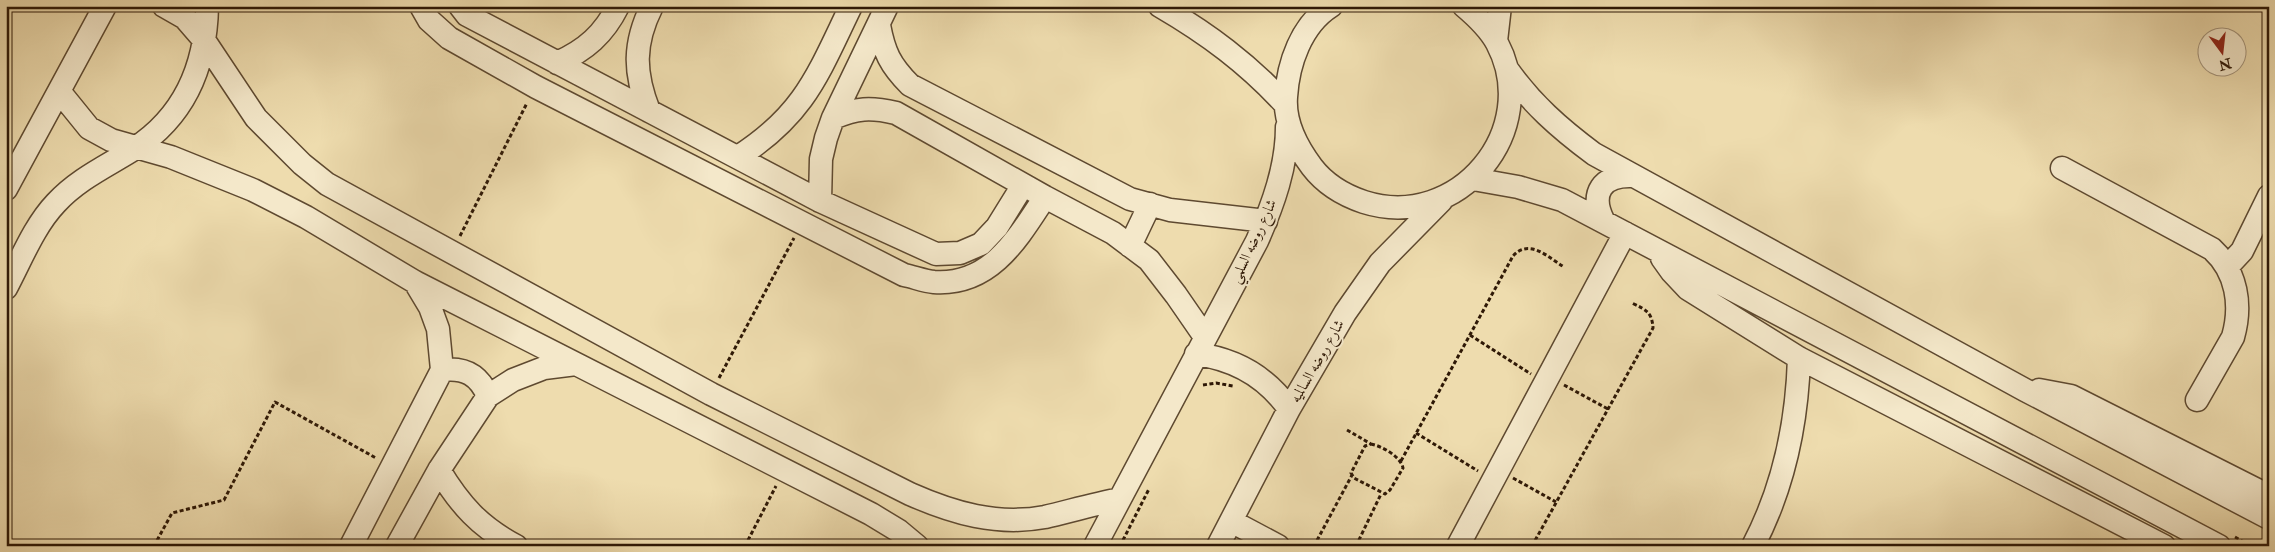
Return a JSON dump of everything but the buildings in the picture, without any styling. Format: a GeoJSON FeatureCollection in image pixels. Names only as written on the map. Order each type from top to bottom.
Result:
{"type":"FeatureCollection","features":[{"type":"Feature","properties":{"kind":"street"},"geometry":{"type":"LineString","coordinates":[[164,6],[185,18],[204,40],[256,118],[302,164],[327,184],[711,394],[941,508],[975,517],[1009,520],[1044,517],[1120,499]]}},
{"type":"Feature","properties":{"kind":"street"},"geometry":{"type":"LineString","coordinates":[[6,288],[44,216],[56,203],[91,174],[157,133],[175,113],[185,98],[199,66],[204,40],[207,6]]}},
{"type":"Feature","properties":{"kind":"street"},"geometry":{"type":"LineString","coordinates":[[420,6],[429,20],[449,38],[536,87],[904,275],[935,282],[966,278],[994,264],[1016,241],[1045,197]]}},
{"type":"Feature","properties":{"kind":"street"},"geometry":{"type":"LineString","coordinates":[[460,6],[467,14],[557,63],[820,201],[936,254],[960,253],[981,244],[992,232],[1024,185]]}},
{"type":"Feature","properties":{"kind":"street"},"geometry":{"type":"LineString","coordinates":[[557,63],[578,54],[596,40],[610,23],[618,6]]}},
{"type":"Feature","properties":{"kind":"street"},"geometry":{"type":"LineString","coordinates":[[738,157],[767,137],[799,105],[814,83],[850,6]]}},
{"type":"Feature","properties":{"kind":"street"},"geometry":{"type":"LineString","coordinates":[[1160,6],[1223,46],[1257,73],[1286,112],[1300,151],[1320,177],[1347,196],[1388,207],[1412,207],[1444,198],[1473,179],[1492,156],[1505,129],[1510,99],[1506,69],[1496,41],[1480,20],[1464,6]]}},
{"type":"Feature","properties":{"kind":"street","name":"شارع روضه السلمي"},"geometry":{"type":"LineString","coordinates":[[1200,345],[1266,221],[1282,167],[1287,139],[1287,77],[1295,51],[1309,28],[1331,6]]}},
{"type":"Feature","properties":{"kind":"street"},"geometry":{"type":"LineString","coordinates":[[1496,41],[1500,6]]}},
{"type":"Feature","properties":{"kind":"street"},"geometry":{"type":"LineString","coordinates":[[6,189],[107,7]]}},
{"type":"Feature","properties":{"kind":"street"},"geometry":{"type":"LineString","coordinates":[[642,9],[637,64],[640,88],[649,111]]}},
{"type":"Feature","properties":{"kind":"street"},"geometry":{"type":"LineString","coordinates":[[820,201],[821,159],[833,118],[883,16]]}},
{"type":"Feature","properties":{"kind":"street"},"geometry":{"type":"LineString","coordinates":[[883,16],[884,48],[894,68],[910,85],[930,96],[1130,199],[1170,210],[1266,221]]}},
{"type":"Feature","properties":{"kind":"street"},"geometry":{"type":"LineString","coordinates":[[1506,69],[1527,97],[1559,127],[1594,154],[2025,390],[2269,518]]}},
{"type":"Feature","properties":{"kind":"street"},"geometry":{"type":"LineString","coordinates":[[59,91],[89,128],[110,140],[190,164],[254,190],[306,217],[415,282],[871,514],[899,531],[917,546]]}},
{"type":"Feature","properties":{"kind":"street"},"geometry":{"type":"LineString","coordinates":[[914,125],[930,96]]}},
{"type":"Feature","properties":{"kind":"street"},"geometry":{"type":"LineString","coordinates":[[833,118],[853,110],[874,108],[896,113],[914,125],[1114,233],[1149,260],[1176,295],[1200,345],[1220,358],[1242,366],[1268,385],[1289,409]]}},
{"type":"Feature","properties":{"kind":"street"},"geometry":{"type":"LineString","coordinates":[[2062,168],[2212,249],[2228,266],[2237,305],[2236,327],[2233,337],[2197,400]]}},
{"type":"Feature","properties":{"kind":"street"},"geometry":{"type":"LineString","coordinates":[[1603,220],[1597,208],[1598,194],[1606,182],[1618,176],[1632,176]]}},
{"type":"Feature","properties":{"kind":"street"},"geometry":{"type":"LineString","coordinates":[[1473,179],[1518,187],[1562,200],[1603,220],[1659,253],[2226,541]]}},
{"type":"Feature","properties":{"kind":"street"},"geometry":{"type":"LineString","coordinates":[[2228,266],[2242,251],[2269,196]]}},
{"type":"Feature","properties":{"kind":"street","name":"شارع روضه السالميه"},"geometry":{"type":"LineString","coordinates":[[1218,546],[1289,409],[1362,287],[1400,240],[1444,198]]}},
{"type":"Feature","properties":{"kind":"street"},"geometry":{"type":"LineString","coordinates":[[1130,246],[1150,204]]}},
{"type":"Feature","properties":{"kind":"street"},"geometry":{"type":"LineString","coordinates":[[1458,546],[1548,380],[1624,233]]}},
{"type":"Feature","properties":{"kind":"street"},"geometry":{"type":"LineString","coordinates":[[1659,253],[1672,272],[1688,289],[1799,358],[2164,546]]}},
{"type":"Feature","properties":{"kind":"street"},"geometry":{"type":"LineString","coordinates":[[351,546],[442,370],[438,329],[430,307],[415,282]]}},
{"type":"Feature","properties":{"kind":"street"},"geometry":{"type":"LineString","coordinates":[[1096,546],[1200,345]]}},
{"type":"Feature","properties":{"kind":"street"},"geometry":{"type":"LineString","coordinates":[[1754,546],[1774,500],[1790,444],[1796,416],[1799,358]]}},
{"type":"Feature","properties":{"kind":"street"},"geometry":{"type":"LineString","coordinates":[[397,546],[439,470],[488,396],[513,380],[544,368],[576,364]]}},
{"type":"Feature","properties":{"kind":"street"},"geometry":{"type":"LineString","coordinates":[[442,370],[460,370],[476,376],[484,385],[488,396]]}},
{"type":"Feature","properties":{"kind":"street"},"geometry":{"type":"LineString","coordinates":[[2025,390],[2048,390],[2071,396],[2269,496]]}},
{"type":"Feature","properties":{"kind":"street"},"geometry":{"type":"LineString","coordinates":[[439,470],[460,502],[475,519],[504,543]]}},
{"type":"Feature","properties":{"kind":"street"},"geometry":{"type":"LineString","coordinates":[[871,514],[887,482]]}},
{"type":"Feature","properties":{"kind":"street"},"geometry":{"type":"LineString","coordinates":[[1231,522],[1278,546]]}},
{"type":"Feature","properties":{"kind":"path"},"geometry":{"type":"LineString","coordinates":[[451,252],[536,87]]}},
{"type":"Feature","properties":{"kind":"path"},"geometry":{"type":"LineString","coordinates":[[711,394],[802,222]]}},
{"type":"Feature","properties":{"kind":"path"},"geometry":{"type":"LineString","coordinates":[[1352,476],[1382,494],[1388,493],[1403,468],[1401,461],[1517,251],[1531,247],[1564,266]]}},
{"type":"Feature","properties":{"kind":"path"},"geometry":{"type":"LineString","coordinates":[[1532,546],[1653,328],[1652,317],[1648,311],[1632,303]]}},
{"type":"Feature","properties":{"kind":"path"},"geometry":{"type":"LineString","coordinates":[[1470,335],[1548,380],[1608,409]]}},
{"type":"Feature","properties":{"kind":"path"},"geometry":{"type":"LineString","coordinates":[[1201,388],[1206,383],[1238,387]]}},
{"type":"Feature","properties":{"kind":"path"},"geometry":{"type":"LineString","coordinates":[[154,546],[172,513],[224,500],[275,402],[392,467]]}},
{"type":"Feature","properties":{"kind":"path"},"geometry":{"type":"LineString","coordinates":[[1347,430],[1401,461]]}},
{"type":"Feature","properties":{"kind":"path"},"geometry":{"type":"LineString","coordinates":[[1416,433],[1496,475],[1556,502]]}},
{"type":"Feature","properties":{"kind":"path"},"geometry":{"type":"LineString","coordinates":[[1314,546],[1352,476],[1352,471],[1365,446],[1371,444]]}},
{"type":"Feature","properties":{"kind":"path"},"geometry":{"type":"LineString","coordinates":[[745,546],[785,470]]}},
{"type":"Feature","properties":{"kind":"path"},"geometry":{"type":"LineString","coordinates":[[1120,546],[1151,484]]}},
{"type":"Feature","properties":{"kind":"path"},"geometry":{"type":"LineString","coordinates":[[1356,546],[1382,494]]}},
{"type":"Feature","properties":{"kind":"path"},"geometry":{"type":"LineString","coordinates":[[2226,541],[2251,546]]}}]}
